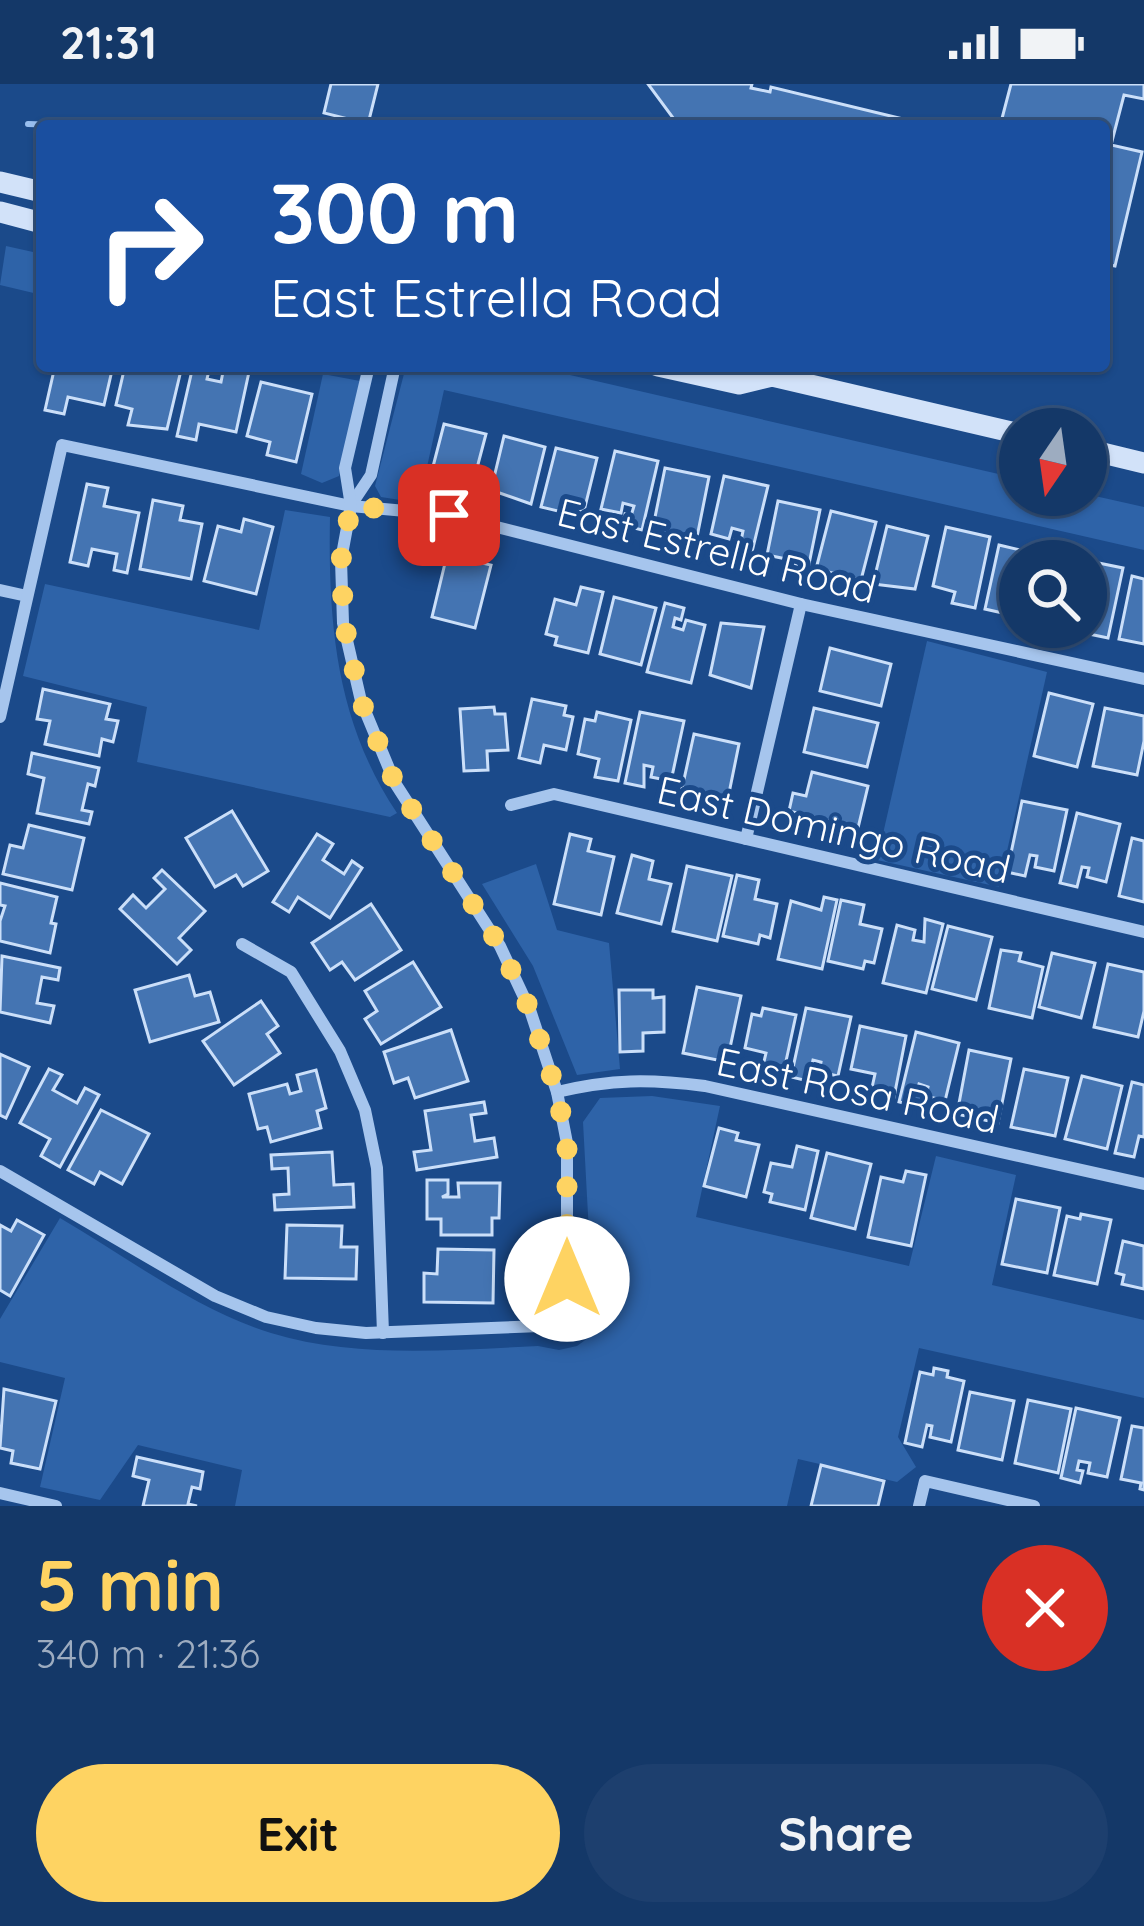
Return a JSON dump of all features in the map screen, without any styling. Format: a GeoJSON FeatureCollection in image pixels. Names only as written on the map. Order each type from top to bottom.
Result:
{"type":"FeatureCollection","features":[{"type":"Feature","properties":{"kind":"main road"},"geometry":{"type":"LineString","coordinates":[[0,182],[36,190]]}},
{"type":"Feature","properties":{"kind":"main road"},"geometry":{"type":"LineString","coordinates":[[0,212],[36,221]]}},
{"type":"Feature","properties":{"kind":"main road"},"geometry":{"type":"LineString","coordinates":[[684,372],[740,385],[766,372]]}},
{"type":"Feature","properties":{"kind":"main road"},"geometry":{"type":"LineString","coordinates":[[772,372],[999,429]]}},
{"type":"Feature","properties":{"kind":"main road"},"geometry":{"type":"LineString","coordinates":[[1107,454],[1144,463]]}},
{"type":"Feature","properties":{"kind":"street"},"geometry":{"type":"LineString","coordinates":[[0,1171],[215,1296],[266,1316],[316,1328],[383,1333],[567,1324],[567,1143],[557,1093],[530,1010],[500,946],[395,783],[361,701],[344,623],[341,560],[351,506],[345,468],[368,372]]}},
{"type":"Feature","properties":{"kind":"street"},"geometry":{"type":"LineString","coordinates":[[351,506],[371,475],[394,372]]}},
{"type":"Feature","properties":{"kind":"street","name":"East Estrella Road"},"geometry":{"type":"LineString","coordinates":[[28,596],[62,445],[351,506],[449,515],[802,604],[1144,679]]}},
{"type":"Feature","properties":{"kind":"street"},"geometry":{"type":"LineString","coordinates":[[0,590],[28,596],[0,717]]}},
{"type":"Feature","properties":{"kind":"street"},"geometry":{"type":"LineString","coordinates":[[746,839],[802,604]]}},
{"type":"Feature","properties":{"kind":"street","name":"East Domingo Road"},"geometry":{"type":"LineString","coordinates":[[511,806],[554,794],[1144,932]]}},
{"type":"Feature","properties":{"kind":"street"},"geometry":{"type":"LineString","coordinates":[[242,944],[291,972],[340,1052],[365,1110],[377,1168],[383,1333]]}},
{"type":"Feature","properties":{"kind":"street","name":"East Rosa Road"},"geometry":{"type":"LineString","coordinates":[[557,1093],[643,1078],[705,1087],[1144,1184]]}},
{"type":"Feature","properties":{"kind":"street"},"geometry":{"type":"LineString","coordinates":[[920,1506],[925,1481],[1034,1506]]}},
{"type":"Feature","properties":{"kind":"street"},"geometry":{"type":"LineString","coordinates":[[0,1493],[56,1506]]}},
{"type":"Feature","properties":{"kind":"shaded area"},"geometry":{"type":"Polygon","coordinates":[[[6,246],[36,253],[36,294],[0,285],[6,246]]]}},
{"type":"Feature","properties":{"kind":"shaded area"},"geometry":{"type":"Polygon","coordinates":[[[404,372],[557,372],[999,474],[999,516],[1107,516],[1107,499],[1144,507],[1144,550],[444,390],[419,503],[381,497],[375,486],[404,372]]]}},
{"type":"Feature","properties":{"kind":"shaded area"},"geometry":{"type":"Polygon","coordinates":[[[323,374],[360,381],[339,476],[322,483],[301,474],[323,374]]]}},
{"type":"Feature","properties":{"kind":"shaded area"},"geometry":{"type":"Polygon","coordinates":[[[285,510],[330,517],[331,595],[340,671],[361,743],[397,813],[390,817],[137,762],[147,707],[23,676],[45,584],[259,630],[285,510]]]}},
{"type":"Feature","properties":{"kind":"shaded area"},"geometry":{"type":"Polygon","coordinates":[[[927,641],[1047,672],[999,887],[877,860],[927,641]]]}},
{"type":"Feature","properties":{"kind":"shaded area"},"geometry":{"type":"Polygon","coordinates":[[[536,864],[557,930],[609,943],[620,1069],[577,1075],[533,966],[482,884],[536,864]]]}},
{"type":"Feature","properties":{"kind":"shaded area"},"geometry":{"type":"Polygon","coordinates":[[[652,1096],[720,1106],[696,1217],[909,1266],[936,1156],[1016,1175],[992,1285],[1144,1320],[1144,1398],[919,1348],[898,1437],[916,1467],[897,1482],[798,1459],[787,1506],[235,1506],[242,1470],[138,1445],[100,1500],[40,1487],[65,1378],[0,1362],[0,1319],[60,1218],[189,1297],[271,1333],[370,1350],[538,1346],[559,1350],[588,1338],[598,1318],[592,1289],[583,1122],[600,1098],[652,1096]]]}},
{"type":"Feature","properties":{"kind":"building"},"geometry":{"type":"Polygon","coordinates":[[[331,84],[378,84],[369,120],[324,113],[331,84]]]}},
{"type":"Feature","properties":{"kind":"building"},"geometry":{"type":"Polygon","coordinates":[[[648,84],[752,84],[751,88],[770,92],[771,87],[907,120],[675,120],[648,84]]]}},
{"type":"Feature","properties":{"kind":"building"},"geometry":{"type":"Polygon","coordinates":[[[1011,84],[1144,84],[1144,99],[1124,95],[1111,145],[1142,152],[1115,266],[1110,265],[1110,120],[1002,120],[1011,84]]]}},
{"type":"Feature","properties":{"kind":"building"},"geometry":{"type":"Polygon","coordinates":[[[54,372],[112,372],[104,405],[68,397],[64,414],[45,410],[54,372]]]}},
{"type":"Feature","properties":{"kind":"building"},"geometry":{"type":"Polygon","coordinates":[[[124,372],[181,372],[167,429],[128,425],[132,409],[116,405],[124,372]]]}},
{"type":"Feature","properties":{"kind":"building"},"geometry":{"type":"Polygon","coordinates":[[[192,372],[209,372],[207,379],[221,382],[223,372],[249,372],[236,432],[199,424],[196,440],[177,436],[192,372]]]}},
{"type":"Feature","properties":{"kind":"building"},"geometry":{"type":"Polygon","coordinates":[[[261,382],[312,394],[296,462],[267,455],[270,442],[247,436],[261,382]]]}},
{"type":"Feature","properties":{"kind":"building"},"geometry":{"type":"Polygon","coordinates":[[[444,424],[486,434],[472,487],[429,482],[444,424]]]}},
{"type":"Feature","properties":{"kind":"building"},"geometry":{"type":"Polygon","coordinates":[[[504,436],[545,447],[531,504],[491,490],[504,436]]]}},
{"type":"Feature","properties":{"kind":"building"},"geometry":{"type":"Polygon","coordinates":[[[556,448],[597,458],[584,511],[541,507],[556,448]]]}},
{"type":"Feature","properties":{"kind":"building"},"geometry":{"type":"Polygon","coordinates":[[[615,451],[658,461],[642,530],[622,525],[634,506],[623,503],[621,513],[601,509],[615,451]]]}},
{"type":"Feature","properties":{"kind":"building"},"geometry":{"type":"Polygon","coordinates":[[[665,468],[709,477],[696,542],[652,532],[665,468]]]}},
{"type":"Feature","properties":{"kind":"building"},"geometry":{"type":"Polygon","coordinates":[[[724,476],[768,486],[751,556],[733,552],[743,531],[732,528],[729,539],[711,534],[724,476]]]}},
{"type":"Feature","properties":{"kind":"building"},"geometry":{"type":"Polygon","coordinates":[[[87,484],[108,488],[104,506],[139,513],[127,573],[114,570],[117,554],[92,549],[88,566],[70,562],[87,484]]]}},
{"type":"Feature","properties":{"kind":"building"},"geometry":{"type":"Polygon","coordinates":[[[153,500],[183,506],[180,520],[202,524],[191,579],[140,569],[153,500]]]}},
{"type":"Feature","properties":{"kind":"building"},"geometry":{"type":"Polygon","coordinates":[[[778,501],[820,510],[808,569],[795,566],[796,561],[767,555],[778,501]]]}},
{"type":"Feature","properties":{"kind":"building"},"geometry":{"type":"Polygon","coordinates":[[[831,511],[876,522],[861,580],[816,569],[831,511]]]}},
{"type":"Feature","properties":{"kind":"building"},"geometry":{"type":"Polygon","coordinates":[[[244,519],[273,527],[256,594],[204,581],[218,526],[241,532],[244,519]]]}},
{"type":"Feature","properties":{"kind":"building"},"geometry":{"type":"Polygon","coordinates":[[[887,526],[928,536],[915,589],[873,584],[887,526]]]}},
{"type":"Feature","properties":{"kind":"building"},"geometry":{"type":"Polygon","coordinates":[[[946,527],[990,537],[975,608],[952,603],[955,592],[933,586],[946,527]]]}},
{"type":"Feature","properties":{"kind":"building"},"geometry":{"type":"Polygon","coordinates":[[[999,545],[999,612],[985,609],[999,545]]]}},
{"type":"Feature","properties":{"kind":"building"},"geometry":{"type":"Polygon","coordinates":[[[447,555],[491,565],[475,628],[432,617],[447,555]]]}},
{"type":"Feature","properties":{"kind":"building"},"geometry":{"type":"Polygon","coordinates":[[[1107,565],[1123,568],[1107,638],[1107,565]]]}},
{"type":"Feature","properties":{"kind":"building"},"geometry":{"type":"Polygon","coordinates":[[[1132,576],[1144,579],[1144,644],[1119,639],[1132,576]]]}},
{"type":"Feature","properties":{"kind":"building"},"geometry":{"type":"Polygon","coordinates":[[[581,587],[603,592],[588,653],[555,645],[557,637],[546,634],[555,599],[576,605],[581,587]]]}},
{"type":"Feature","properties":{"kind":"building"},"geometry":{"type":"Polygon","coordinates":[[[614,597],[656,608],[641,665],[600,654],[614,597]]]}},
{"type":"Feature","properties":{"kind":"building"},"geometry":{"type":"Polygon","coordinates":[[[665,603],[684,608],[673,627],[683,630],[686,620],[705,625],[691,683],[647,672],[665,603]]]}},
{"type":"Feature","properties":{"kind":"building"},"geometry":{"type":"Polygon","coordinates":[[[721,623],[764,627],[751,688],[710,675],[721,623]]]}},
{"type":"Feature","properties":{"kind":"building"},"geometry":{"type":"Polygon","coordinates":[[[830,648],[891,664],[881,706],[820,691],[830,648]]]}},
{"type":"Feature","properties":{"kind":"building"},"geometry":{"type":"Polygon","coordinates":[[[43,689],[110,704],[106,719],[118,721],[113,742],[102,739],[99,756],[45,744],[50,721],[37,719],[43,689]]]}},
{"type":"Feature","properties":{"kind":"building"},"geometry":{"type":"Polygon","coordinates":[[[1049,693],[1093,704],[1077,767],[1034,756],[1049,693]]]}},
{"type":"Feature","properties":{"kind":"building"},"geometry":{"type":"Polygon","coordinates":[[[532,699],[566,706],[564,715],[573,717],[566,750],[544,745],[540,763],[519,758],[532,699]]]}},
{"type":"Feature","properties":{"kind":"building"},"geometry":{"type":"Polygon","coordinates":[[[494,707],[495,714],[505,714],[508,750],[487,751],[488,770],[464,771],[460,709],[494,707]]]}},
{"type":"Feature","properties":{"kind":"building"},"geometry":{"type":"Polygon","coordinates":[[[814,708],[878,723],[867,767],[804,752],[814,708]]]}},
{"type":"Feature","properties":{"kind":"building"},"geometry":{"type":"Polygon","coordinates":[[[1105,708],[1144,716],[1137,775],[1093,766],[1105,708]]]}},
{"type":"Feature","properties":{"kind":"building"},"geometry":{"type":"Polygon","coordinates":[[[597,712],[631,720],[618,781],[595,777],[599,759],[578,754],[585,719],[595,721],[597,712]]]}},
{"type":"Feature","properties":{"kind":"building"},"geometry":{"type":"Polygon","coordinates":[[[640,712],[684,721],[671,781],[651,777],[653,767],[644,765],[644,787],[625,783],[640,712]]]}},
{"type":"Feature","properties":{"kind":"building"},"geometry":{"type":"Polygon","coordinates":[[[694,734],[739,744],[727,803],[681,793],[694,734]]]}},
{"type":"Feature","properties":{"kind":"building"},"geometry":{"type":"Polygon","coordinates":[[[32,753],[99,768],[95,786],[88,784],[82,810],[92,812],[89,824],[37,813],[44,778],[28,774],[32,753]]]}},
{"type":"Feature","properties":{"kind":"building"},"geometry":{"type":"Polygon","coordinates":[[[812,772],[868,786],[858,828],[789,811],[793,793],[806,796],[812,772]]]}},
{"type":"Feature","properties":{"kind":"building"},"geometry":{"type":"Polygon","coordinates":[[[1022,801],[1067,810],[1054,871],[1035,867],[1037,856],[1030,855],[1025,876],[1007,872],[1022,801]]]}},
{"type":"Feature","properties":{"kind":"building"},"geometry":{"type":"Polygon","coordinates":[[[232,811],[268,871],[243,886],[236,875],[215,887],[186,838],[232,811]]]}},
{"type":"Feature","properties":{"kind":"building"},"geometry":{"type":"Polygon","coordinates":[[[1077,813],[1120,824],[1106,882],[1087,877],[1089,868],[1082,867],[1077,887],[1060,883],[1077,813]]]}},
{"type":"Feature","properties":{"kind":"building"},"geometry":{"type":"Polygon","coordinates":[[[29,825],[84,838],[72,890],[3,874],[10,845],[23,848],[29,825]]]}},
{"type":"Feature","properties":{"kind":"building"},"geometry":{"type":"Polygon","coordinates":[[[317,834],[333,844],[323,860],[344,874],[352,861],[362,868],[330,918],[298,897],[289,912],[273,902],[317,834]]]}},
{"type":"Feature","properties":{"kind":"building"},"geometry":{"type":"Polygon","coordinates":[[[570,834],[591,839],[588,851],[614,857],[601,915],[554,904],[570,834]]]}},
{"type":"Feature","properties":{"kind":"building"},"geometry":{"type":"Polygon","coordinates":[[[1132,838],[1144,841],[1144,902],[1119,896],[1132,838]]]}},
{"type":"Feature","properties":{"kind":"building"},"geometry":{"type":"Polygon","coordinates":[[[632,855],[653,861],[649,879],[671,884],[661,924],[617,913],[632,855]]]}},
{"type":"Feature","properties":{"kind":"building"},"geometry":{"type":"Polygon","coordinates":[[[687,866],[732,876],[717,941],[673,931],[687,866]]]}},
{"type":"Feature","properties":{"kind":"building"},"geometry":{"type":"Polygon","coordinates":[[[162,870],[205,911],[179,938],[191,950],[177,964],[120,909],[133,895],[146,908],[165,889],[154,878],[162,870]]]}},
{"type":"Feature","properties":{"kind":"building"},"geometry":{"type":"Polygon","coordinates":[[[737,875],[759,880],[755,899],[777,904],[770,938],[760,935],[758,944],[723,936],[737,875]]]}},
{"type":"Feature","properties":{"kind":"building"},"geometry":{"type":"Polygon","coordinates":[[[0,883],[57,897],[50,953],[0,941],[5,906],[0,905],[0,883]]]}},
{"type":"Feature","properties":{"kind":"building"},"geometry":{"type":"Polygon","coordinates":[[[824,897],[837,900],[822,969],[778,959],[791,901],[821,910],[824,897]]]}},
{"type":"Feature","properties":{"kind":"building"},"geometry":{"type":"Polygon","coordinates":[[[841,900],[864,905],[860,924],[882,929],[874,963],[865,961],[863,969],[828,961],[841,900]]]}},
{"type":"Feature","properties":{"kind":"building"},"geometry":{"type":"Polygon","coordinates":[[[371,904],[401,950],[355,980],[342,962],[330,970],[312,943],[371,904]]]}},
{"type":"Feature","properties":{"kind":"building"},"geometry":{"type":"Polygon","coordinates":[[[925,919],[943,924],[926,993],[883,983],[897,925],[915,930],[913,940],[924,942],[925,919]]]}},
{"type":"Feature","properties":{"kind":"building"},"geometry":{"type":"Polygon","coordinates":[[[948,926],[992,937],[976,1000],[932,989],[948,926]]]}},
{"type":"Feature","properties":{"kind":"building"},"geometry":{"type":"Polygon","coordinates":[[[1001,950],[1021,953],[1019,961],[1043,967],[1032,1018],[989,1008],[1001,950]]]}},
{"type":"Feature","properties":{"kind":"building"},"geometry":{"type":"Polygon","coordinates":[[[1052,953],[1095,963],[1081,1018],[1039,1007],[1052,953]]]}},
{"type":"Feature","properties":{"kind":"building"},"geometry":{"type":"Polygon","coordinates":[[[2,956],[60,968],[58,980],[42,977],[37,1003],[54,1006],[50,1023],[0,1012],[2,956]]]}},
{"type":"Feature","properties":{"kind":"building"},"geometry":{"type":"Polygon","coordinates":[[[413,962],[441,1007],[381,1044],[365,1019],[377,1011],[365,991],[413,962]]]}},
{"type":"Feature","properties":{"kind":"building"},"geometry":{"type":"Polygon","coordinates":[[[1108,964],[1144,972],[1138,1037],[1094,1027],[1108,964]]]}},
{"type":"Feature","properties":{"kind":"building"},"geometry":{"type":"Polygon","coordinates":[[[189,975],[195,996],[210,992],[219,1022],[150,1042],[135,990],[189,975]]]}},
{"type":"Feature","properties":{"kind":"building"},"geometry":{"type":"Polygon","coordinates":[[[697,987],[741,996],[727,1062],[683,1053],[697,987]]]}},
{"type":"Feature","properties":{"kind":"building"},"geometry":{"type":"Polygon","coordinates":[[[619,990],[653,990],[653,998],[664,997],[664,1032],[643,1033],[643,1051],[620,1052],[619,990]]]}},
{"type":"Feature","properties":{"kind":"building"},"geometry":{"type":"Polygon","coordinates":[[[261,1001],[278,1026],[267,1034],[280,1053],[234,1085],[203,1041],[261,1001]]]}},
{"type":"Feature","properties":{"kind":"building"},"geometry":{"type":"Polygon","coordinates":[[[763,1008],[796,1015],[783,1075],[762,1070],[766,1053],[745,1048],[752,1014],[761,1016],[763,1008]]]}},
{"type":"Feature","properties":{"kind":"building"},"geometry":{"type":"Polygon","coordinates":[[[806,1008],[851,1017],[838,1076],[819,1072],[821,1062],[813,1060],[808,1081],[791,1077],[806,1008]]]}},
{"type":"Feature","properties":{"kind":"building"},"geometry":{"type":"Polygon","coordinates":[[[860,1026],[906,1036],[894,1097],[871,1092],[875,1074],[851,1069],[860,1026]]]}},
{"type":"Feature","properties":{"kind":"building"},"geometry":{"type":"Polygon","coordinates":[[[451,1030],[468,1081],[415,1098],[408,1078],[394,1083],[384,1052],[451,1030]]]}},
{"type":"Feature","properties":{"kind":"building"},"geometry":{"type":"Polygon","coordinates":[[[916,1032],[959,1043],[945,1101],[926,1096],[928,1087],[919,1084],[920,1107],[899,1102],[916,1032]]]}},
{"type":"Feature","properties":{"kind":"building"},"geometry":{"type":"Polygon","coordinates":[[[969,1050],[1011,1059],[998,1123],[957,1114],[969,1050]]]}},
{"type":"Feature","properties":{"kind":"building"},"geometry":{"type":"Polygon","coordinates":[[[0,1054],[29,1067],[6,1118],[0,1115],[0,1054]]]}},
{"type":"Feature","properties":{"kind":"building"},"geometry":{"type":"Polygon","coordinates":[[[49,1069],[62,1075],[53,1090],[77,1103],[85,1088],[99,1095],[60,1167],[41,1156],[50,1139],[20,1123],[49,1069]]]}},
{"type":"Feature","properties":{"kind":"building"},"geometry":{"type":"Polygon","coordinates":[[[1024,1069],[1068,1078],[1055,1136],[1011,1127],[1024,1069]]]}},
{"type":"Feature","properties":{"kind":"building"},"geometry":{"type":"Polygon","coordinates":[[[316,1070],[326,1108],[317,1111],[321,1128],[271,1142],[267,1127],[258,1129],[249,1094],[287,1084],[290,1094],[301,1091],[297,1075],[316,1070]]]}},
{"type":"Feature","properties":{"kind":"building"},"geometry":{"type":"Polygon","coordinates":[[[1082,1076],[1122,1086],[1107,1149],[1065,1139],[1082,1076]]]}},
{"type":"Feature","properties":{"kind":"building"},"geometry":{"type":"Polygon","coordinates":[[[1132,1082],[1144,1085],[1144,1137],[1139,1136],[1134,1157],[1115,1153],[1132,1082]]]}},
{"type":"Feature","properties":{"kind":"building"},"geometry":{"type":"Polygon","coordinates":[[[484,1102],[486,1113],[471,1115],[475,1141],[494,1138],[497,1157],[417,1170],[414,1152],[431,1150],[425,1111],[484,1102]]]}},
{"type":"Feature","properties":{"kind":"building"},"geometry":{"type":"Polygon","coordinates":[[[101,1110],[149,1134],[122,1184],[100,1172],[94,1184],[68,1170],[101,1110]]]}},
{"type":"Feature","properties":{"kind":"building"},"geometry":{"type":"Polygon","coordinates":[[[719,1128],[738,1133],[736,1140],[759,1145],[746,1197],[704,1186],[719,1128]]]}},
{"type":"Feature","properties":{"kind":"building"},"geometry":{"type":"Polygon","coordinates":[[[797,1146],[818,1151],[805,1210],[770,1202],[772,1194],[764,1192],[771,1163],[792,1167],[797,1146]]]}},
{"type":"Feature","properties":{"kind":"building"},"geometry":{"type":"Polygon","coordinates":[[[332,1152],[334,1185],[353,1184],[354,1207],[275,1210],[274,1195],[289,1194],[288,1168],[272,1169],[271,1155],[332,1152]]]}},
{"type":"Feature","properties":{"kind":"building"},"geometry":{"type":"Polygon","coordinates":[[[827,1153],[871,1164],[855,1229],[811,1218],[827,1153]]]}},
{"type":"Feature","properties":{"kind":"building"},"geometry":{"type":"Polygon","coordinates":[[[906,1171],[926,1175],[911,1246],[868,1237],[881,1177],[903,1182],[906,1171]]]}},
{"type":"Feature","properties":{"kind":"building"},"geometry":{"type":"Polygon","coordinates":[[[427,1180],[448,1180],[448,1194],[442,1197],[459,1197],[458,1183],[500,1183],[499,1218],[492,1218],[492,1235],[441,1235],[441,1219],[427,1219],[427,1180]]]}},
{"type":"Feature","properties":{"kind":"building"},"geometry":{"type":"Polygon","coordinates":[[[1016,1199],[1060,1208],[1047,1273],[1002,1264],[1016,1199]]]}},
{"type":"Feature","properties":{"kind":"building"},"geometry":{"type":"Polygon","coordinates":[[[1081,1214],[1111,1220],[1097,1284],[1054,1275],[1067,1216],[1080,1219],[1081,1214]]]}},
{"type":"Feature","properties":{"kind":"building"},"geometry":{"type":"Polygon","coordinates":[[[17,1220],[44,1235],[10,1296],[0,1290],[0,1225],[11,1231],[17,1220]]]}},
{"type":"Feature","properties":{"kind":"building"},"geometry":{"type":"Polygon","coordinates":[[[287,1225],[342,1226],[341,1247],[357,1247],[356,1279],[285,1278],[287,1225]]]}},
{"type":"Feature","properties":{"kind":"building"},"geometry":{"type":"Polygon","coordinates":[[[1123,1241],[1144,1246],[1144,1289],[1122,1284],[1124,1275],[1116,1273],[1123,1241]]]}},
{"type":"Feature","properties":{"kind":"building"},"geometry":{"type":"Polygon","coordinates":[[[438,1249],[494,1250],[493,1303],[424,1302],[424,1273],[437,1274],[438,1249]]]}},
{"type":"Feature","properties":{"kind":"building"},"geometry":{"type":"Polygon","coordinates":[[[934,1368],[964,1381],[951,1442],[930,1437],[932,1426],[927,1425],[922,1447],[905,1443],[920,1372],[933,1375],[934,1368]]]}},
{"type":"Feature","properties":{"kind":"building"},"geometry":{"type":"Polygon","coordinates":[[[4,1389],[56,1401],[40,1469],[11,1463],[13,1451],[0,1448],[4,1389]]]}},
{"type":"Feature","properties":{"kind":"building"},"geometry":{"type":"Polygon","coordinates":[[[970,1392],[1014,1401],[1002,1460],[958,1450],[970,1392]]]}},
{"type":"Feature","properties":{"kind":"building"},"geometry":{"type":"Polygon","coordinates":[[[1028,1400],[1071,1409],[1058,1473],[1015,1463],[1028,1400]]]}},
{"type":"Feature","properties":{"kind":"building"},"geometry":{"type":"Polygon","coordinates":[[[1076,1408],[1120,1418],[1107,1477],[1088,1473],[1090,1463],[1079,1461],[1080,1483],[1061,1478],[1076,1408]]]}},
{"type":"Feature","properties":{"kind":"building"},"geometry":{"type":"Polygon","coordinates":[[[1132,1426],[1144,1428],[1144,1490],[1141,1483],[1121,1479],[1132,1426]]]}},
{"type":"Feature","properties":{"kind":"building"},"geometry":{"type":"Polygon","coordinates":[[[137,1457],[203,1472],[200,1489],[192,1487],[188,1504],[197,1506],[143,1506],[149,1480],[133,1476],[137,1457]]]}},
{"type":"Feature","properties":{"kind":"building"},"geometry":{"type":"Polygon","coordinates":[[[821,1465],[884,1481],[878,1506],[811,1506],[821,1465]]]}},
{"type":"Feature","properties":{"kind":"waterway"},"geometry":{"type":"LineString","coordinates":[[28,124],[36,124]]}},
{"type":"Feature","properties":{"kind":"route"},"geometry":{"type":"LineString","coordinates":[[449,515],[351,506],[341,560],[344,623],[361,701],[395,783],[500,946],[530,1010],[557,1093],[567,1143],[567,1279]]}}]}
